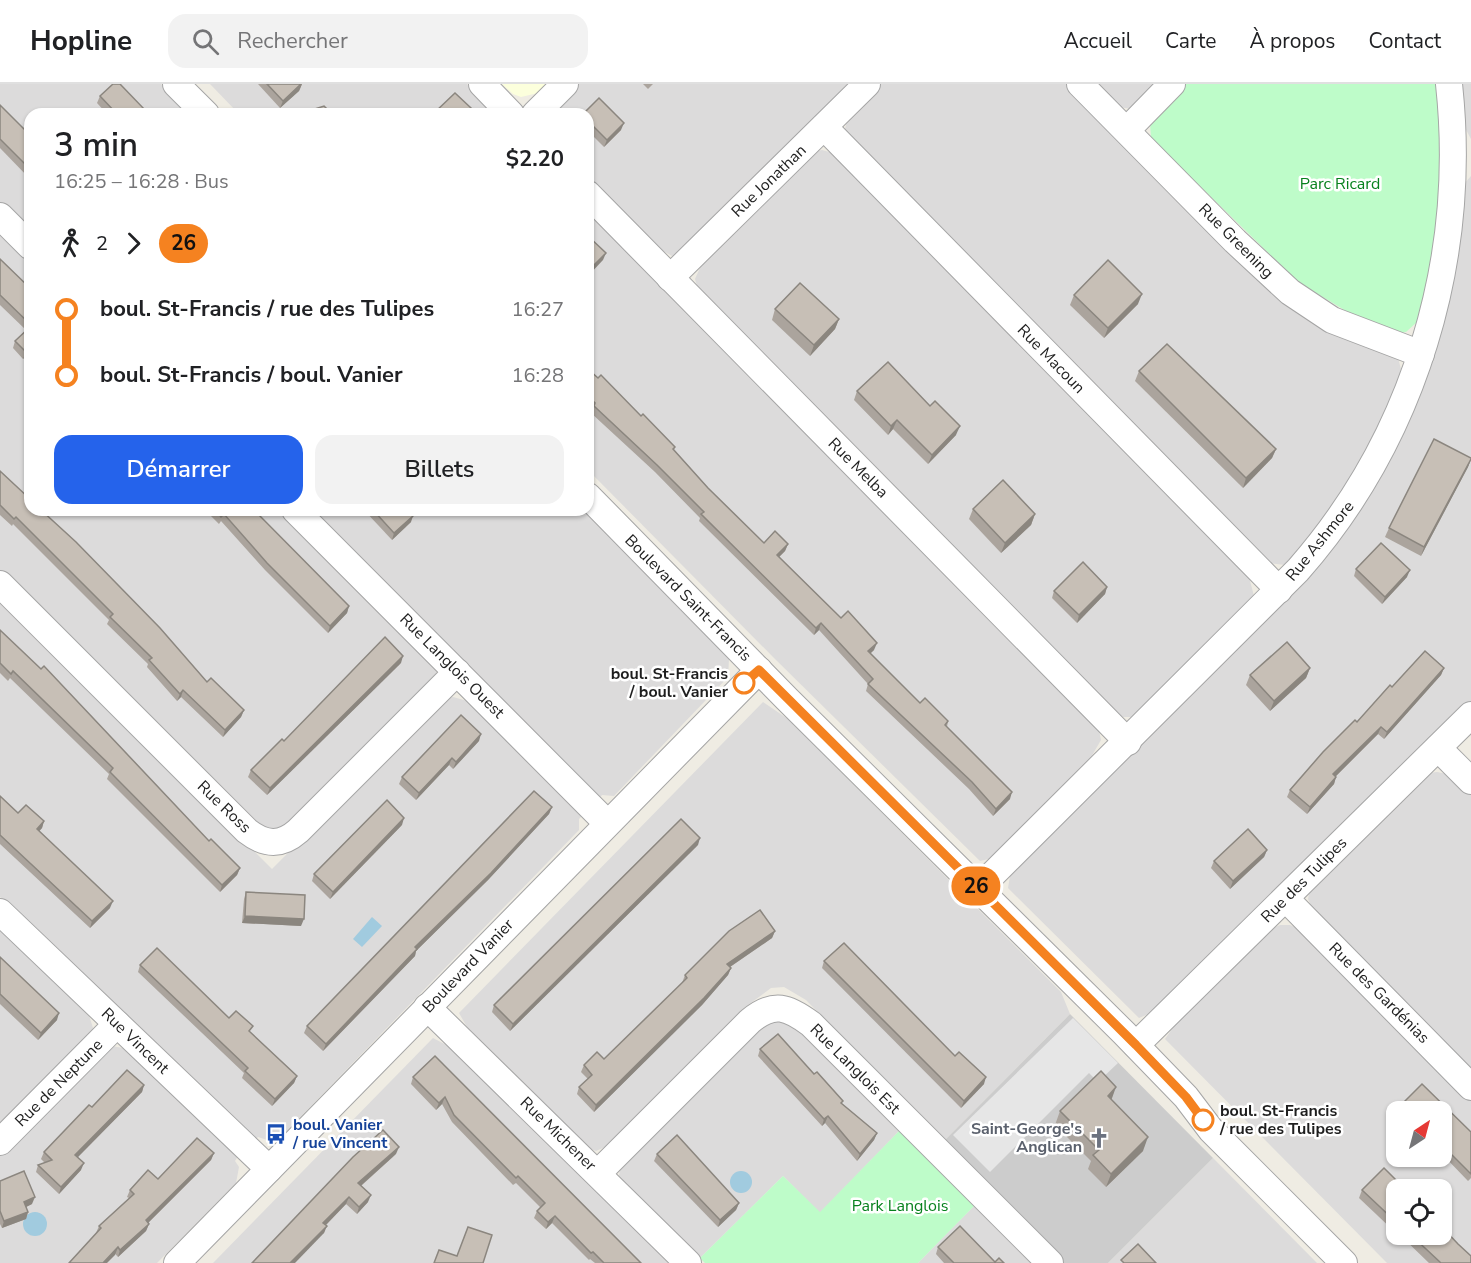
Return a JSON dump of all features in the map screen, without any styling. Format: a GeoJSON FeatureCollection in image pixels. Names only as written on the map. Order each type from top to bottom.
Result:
{"type":"FeatureCollection","features":[{"type":"Feature","properties":{"kind":"street"},"geometry":{"type":"LineString","coordinates":[[176,84],[200,108]]}},
{"type":"Feature","properties":{"kind":"street"},"geometry":{"type":"LineString","coordinates":[[482,84],[505,108]]}},
{"type":"Feature","properties":{"kind":"street"},"geometry":{"type":"LineString","coordinates":[[540,108],[565,84]]}},
{"type":"Feature","properties":{"kind":"street","name":"Rue Jonathan"},"geometry":{"type":"LineString","coordinates":[[670,278],[867,84]]}},
{"type":"Feature","properties":{"kind":"street","name":"Rue Greening"},"geometry":{"type":"LineString","coordinates":[[1080,84],[1258,264],[1304,303],[1332,320],[1421,354]]}},
{"type":"Feature","properties":{"kind":"street"},"geometry":{"type":"LineString","coordinates":[[1127,130],[1172,84]]}},
{"type":"Feature","properties":{"kind":"street","name":"Rue Ashmore"},"geometry":{"type":"LineString","coordinates":[[978,889],[1279,590],[1332,530],[1367,477],[1391,430],[1421,354],[1445,261],[1463,156],[1449,84]]}},
{"type":"Feature","properties":{"kind":"street","name":"Rue Macoun"},"geometry":{"type":"LineString","coordinates":[[824,127],[1279,590]]}},
{"type":"Feature","properties":{"kind":"street","name":"Rue Melba"},"geometry":{"type":"LineString","coordinates":[[594,200],[1128,742]]}},
{"type":"Feature","properties":{"kind":"street"},"geometry":{"type":"LineString","coordinates":[[0,216],[24,240]]}},
{"type":"Feature","properties":{"kind":"street","name":"Boulevard Saint-Francis"},"geometry":{"type":"LineString","coordinates":[[594,502],[759,670],[1136,1045],[1186,1097],[1211,1130],[1344,1263]]}},
{"type":"Feature","properties":{"kind":"street","name":"Rue Langlois Ouest"},"geometry":{"type":"LineString","coordinates":[[301,516],[608,823]]}},
{"type":"Feature","properties":{"kind":"street","name":"Rue Ross"},"geometry":{"type":"LineString","coordinates":[[0,584],[247,831],[255,837],[274,843],[289,839],[298,831],[458,672]]}},
{"type":"Feature","properties":{"kind":"street","name":"Boulevard Vanier"},"geometry":{"type":"LineString","coordinates":[[177,1263],[759,670]]}},
{"type":"Feature","properties":{"kind":"street","name":"Rue des Tulipes"},"geometry":{"type":"LineString","coordinates":[[1136,1045],[1471,715]]}},
{"type":"Feature","properties":{"kind":"street"},"geometry":{"type":"LineString","coordinates":[[1438,748],[1471,782]]}},
{"type":"Feature","properties":{"kind":"street","name":"Rue des Gardénias"},"geometry":{"type":"LineString","coordinates":[[1286,899],[1471,1087]]}},
{"type":"Feature","properties":{"kind":"street","name":"Rue Vincent"},"geometry":{"type":"LineString","coordinates":[[0,912],[269,1169]]}},
{"type":"Feature","properties":{"kind":"street","name":"Rue Michener"},"geometry":{"type":"LineString","coordinates":[[428,1007],[688,1263]]}},
{"type":"Feature","properties":{"kind":"street","name":"Rue Langlois Est"},"geometry":{"type":"LineString","coordinates":[[598,1173],[750,1021],[766,1010],[782,1008],[811,1024],[1050,1263]]}},
{"type":"Feature","properties":{"kind":"street","name":"Rue de Neptune"},"geometry":{"type":"LineString","coordinates":[[0,1142],[117,1024]]}},
{"type":"Feature","properties":{"kind":"shaded area"},"geometry":{"type":"Polygon","coordinates":[[[0,84],[161,84],[185,108],[24,108],[24,228],[0,204],[0,84]]]}},
{"type":"Feature","properties":{"kind":"shaded area"},"geometry":{"type":"Polygon","coordinates":[[[210,84],[467,84],[488,108],[233,108],[210,84]]]}},
{"type":"Feature","properties":{"kind":"shaded area"},"geometry":{"type":"Polygon","coordinates":[[[502,84],[550,84],[538,93],[521,97],[513,94],[502,84]]]}},
{"type":"Feature","properties":{"kind":"shaded area"},"geometry":{"type":"Polygon","coordinates":[[[578,84],[855,84],[679,255],[672,256],[660,249],[594,182],[594,108],[554,108],[578,84]]]}},
{"type":"Feature","properties":{"kind":"shaded area"},"geometry":{"type":"Polygon","coordinates":[[[881,84],[1068,84],[1265,282],[1398,358],[1401,369],[1398,385],[1378,432],[1316,533],[1285,565],[1269,563],[848,138],[845,129],[847,121],[881,84]]]}},
{"type":"Feature","properties":{"kind":"shaded area"},"geometry":{"type":"Polygon","coordinates":[[[1094,84],[1160,84],[1132,109],[1119,107],[1094,84]]]}},
{"type":"Feature","properties":{"kind":"shaded area"},"geometry":{"type":"Polygon","coordinates":[[[1461,84],[1471,84],[1471,139],[1464,126],[1461,84]]]}},
{"type":"Feature","properties":{"kind":"shaded area"},"geometry":{"type":"Polygon","coordinates":[[[822,150],[833,153],[1248,573],[1254,596],[1249,605],[1131,717],[1123,717],[1113,710],[697,286],[695,279],[703,261],[813,152],[822,150]]]}},
{"type":"Feature","properties":{"kind":"shaded area"},"geometry":{"type":"Polygon","coordinates":[[[1471,176],[1471,701],[1282,889],[1151,1013],[1139,1018],[1008,888],[1010,876],[1308,576],[1355,518],[1376,485],[1401,435],[1464,184],[1471,176]]]}},
{"type":"Feature","properties":{"kind":"shaded area"},"geometry":{"type":"Polygon","coordinates":[[[594,213],[1099,730],[1101,740],[1090,759],[993,858],[980,861],[594,476],[594,213]]]}},
{"type":"Feature","properties":{"kind":"shaded area"},"geometry":{"type":"Polygon","coordinates":[[[0,230],[24,254],[24,516],[287,516],[434,664],[437,674],[434,681],[280,833],[256,826],[0,572],[0,230]]]}},
{"type":"Feature","properties":{"kind":"shaded area"},"geometry":{"type":"Polygon","coordinates":[[[312,516],[590,516],[724,651],[729,659],[728,677],[614,796],[602,795],[599,799],[312,516]]]}},
{"type":"Feature","properties":{"kind":"shaded area"},"geometry":{"type":"Polygon","coordinates":[[[0,597],[272,869],[434,706],[444,699],[453,697],[471,702],[583,815],[579,819],[579,830],[283,1135],[270,1141],[258,1137],[254,1141],[0,897],[0,597]]]}},
{"type":"Feature","properties":{"kind":"shaded area"},"geometry":{"type":"Polygon","coordinates":[[[763,702],[788,719],[1061,992],[1070,1014],[944,1141],[806,1000],[784,987],[771,988],[744,1008],[607,1146],[596,1151],[591,1149],[467,1027],[459,1013],[763,702]]]}},
{"type":"Feature","properties":{"kind":"shaded area"},"geometry":{"type":"Polygon","coordinates":[[[1429,773],[1447,774],[1471,794],[1471,1073],[1311,906],[1308,899],[1310,889],[1429,773]]]}},
{"type":"Feature","properties":{"kind":"shaded area"},"geometry":{"type":"Polygon","coordinates":[[[1280,925],[1290,925],[1305,932],[1471,1098],[1471,1263],[1387,1263],[1165,1039],[1179,1019],[1269,930],[1280,925]]]}},
{"type":"Feature","properties":{"kind":"shaded area"},"geometry":{"type":"Polygon","coordinates":[[[0,927],[88,1012],[93,1028],[90,1034],[0,1127],[0,927]]]}},
{"type":"Feature","properties":{"kind":"shaded area"},"geometry":{"type":"Polygon","coordinates":[[[1070,1014],[1213,1158],[1108,1263],[1064,1263],[944,1141],[1070,1014]]]}},
{"type":"Feature","properties":{"kind":"shaded area"},"geometry":{"type":"Polygon","coordinates":[[[1073,1018],[1118,1063],[1098,1082],[1089,1073],[990,1172],[953,1135],[1073,1018]]]}},
{"type":"Feature","properties":{"kind":"shaded area"},"geometry":{"type":"Polygon","coordinates":[[[777,1020],[788,1022],[802,1033],[901,1129],[820,1213],[783,1176],[700,1258],[624,1184],[619,1176],[620,1169],[757,1027],[777,1020]]]}},
{"type":"Feature","properties":{"kind":"shaded area"},"geometry":{"type":"Polygon","coordinates":[[[433,1038],[452,1048],[670,1263],[213,1263],[433,1038]]]}},
{"type":"Feature","properties":{"kind":"shaded area"},"geometry":{"type":"Polygon","coordinates":[[[112,1046],[128,1049],[238,1156],[235,1161],[239,1167],[236,1183],[157,1263],[0,1263],[0,1156],[112,1046]]]}},
{"type":"Feature","properties":{"kind":"shaded area"},"geometry":{"type":"Polygon","coordinates":[[[1213,1158],[1317,1263],[1108,1263],[1213,1158]]]}},
{"type":"Feature","properties":{"kind":"shaded area"},"geometry":{"type":"Polygon","coordinates":[[[976,1204],[1034,1263],[918,1263],[976,1204]]]}},
{"type":"Feature","properties":{"kind":"green space","name":"Parc Ricard"},"geometry":{"type":"Polygon","coordinates":[[[1183,84],[1436,84],[1442,161],[1439,206],[1428,281],[1417,322],[1406,332],[1399,333],[1346,311],[1298,282],[1151,138],[1150,123],[1183,84]]]}},
{"type":"Feature","properties":{"kind":"green space","name":"Park Langlois"},"geometry":{"type":"Polygon","coordinates":[[[901,1129],[976,1204],[918,1263],[705,1263],[700,1258],[783,1176],[820,1212],[901,1129]]]}},
{"type":"Feature","properties":{"kind":"water"},"geometry":{"type":"Polygon","coordinates":[[[372,917],[382,926],[362,947],[353,939],[372,917]]]}},
{"type":"Feature","properties":{"kind":"water"},"geometry":{"type":"Polygon","coordinates":[[[741,1171],[749,1174],[752,1182],[749,1190],[741,1193],[733,1190],[730,1182],[733,1174],[741,1171]]]}},
{"type":"Feature","properties":{"kind":"water"},"geometry":{"type":"Polygon","coordinates":[[[35,1212],[43,1216],[47,1224],[43,1232],[35,1236],[27,1232],[23,1224],[27,1216],[35,1212]]]}},
{"type":"Feature","properties":{"kind":"building"},"geometry":{"type":"Polygon","coordinates":[[[113,84],[120,84],[143,108],[111,108],[100,96],[113,84]]]}},
{"type":"Feature","properties":{"kind":"building"},"geometry":{"type":"Polygon","coordinates":[[[267,84],[301,84],[283,101],[267,84]]]}},
{"type":"Feature","properties":{"kind":"building"},"geometry":{"type":"Polygon","coordinates":[[[455,93],[471,108],[439,108],[455,93]]]}},
{"type":"Feature","properties":{"kind":"building"},"geometry":{"type":"Polygon","coordinates":[[[599,98],[624,123],[607,140],[594,127],[594,108],[589,108],[599,98]]]}},
{"type":"Feature","properties":{"kind":"building"},"geometry":{"type":"Polygon","coordinates":[[[0,105],[24,129],[24,163],[0,139],[0,105]]]}},
{"type":"Feature","properties":{"kind":"building"},"geometry":{"type":"Polygon","coordinates":[[[594,242],[606,253],[594,265],[594,242]]]}},
{"type":"Feature","properties":{"kind":"building"},"geometry":{"type":"Polygon","coordinates":[[[0,259],[24,282],[24,318],[0,295],[0,259]]]}},
{"type":"Feature","properties":{"kind":"building"},"geometry":{"type":"Polygon","coordinates":[[[1108,260],[1142,294],[1108,328],[1074,295],[1108,260]]]}},
{"type":"Feature","properties":{"kind":"building"},"geometry":{"type":"Polygon","coordinates":[[[800,283],[839,319],[814,345],[775,309],[800,283]]]}},
{"type":"Feature","properties":{"kind":"building"},"geometry":{"type":"Polygon","coordinates":[[[24,333],[24,350],[15,341],[24,333]]]}},
{"type":"Feature","properties":{"kind":"building"},"geometry":{"type":"Polygon","coordinates":[[[1167,344],[1276,449],[1246,478],[1139,371],[1167,344]]]}},
{"type":"Feature","properties":{"kind":"building"},"geometry":{"type":"Polygon","coordinates":[[[888,362],[930,406],[935,401],[960,426],[932,455],[897,420],[891,426],[857,391],[888,362]]]}},
{"type":"Feature","properties":{"kind":"building"},"geometry":{"type":"Polygon","coordinates":[[[594,374],[598,378],[601,375],[641,416],[643,414],[675,447],[673,449],[708,488],[764,543],[775,531],[788,544],[777,555],[841,618],[848,611],[877,643],[868,651],[920,703],[925,698],[948,721],[945,725],[1012,792],[996,809],[972,782],[868,684],[873,679],[821,623],[816,628],[701,514],[704,512],[657,465],[594,406],[594,374]]]}},
{"type":"Feature","properties":{"kind":"building"},"geometry":{"type":"Polygon","coordinates":[[[1434,439],[1471,459],[1424,547],[1389,528],[1434,439]]]}},
{"type":"Feature","properties":{"kind":"building"},"geometry":{"type":"Polygon","coordinates":[[[0,471],[24,493],[24,516],[48,516],[160,628],[207,682],[211,678],[244,710],[225,730],[183,690],[180,694],[149,660],[152,658],[110,617],[113,614],[16,517],[14,519],[0,505],[0,471]]]}},
{"type":"Feature","properties":{"kind":"building"},"geometry":{"type":"Polygon","coordinates":[[[1003,480],[1035,514],[1005,543],[973,509],[1003,480]]]}},
{"type":"Feature","properties":{"kind":"building"},"geometry":{"type":"Polygon","coordinates":[[[226,516],[260,516],[349,606],[330,626],[267,563],[226,516]]]}},
{"type":"Feature","properties":{"kind":"building"},"geometry":{"type":"Polygon","coordinates":[[[378,516],[413,516],[394,533],[378,516]]]}},
{"type":"Feature","properties":{"kind":"building"},"geometry":{"type":"Polygon","coordinates":[[[1381,543],[1410,570],[1385,597],[1356,569],[1381,543]]]}},
{"type":"Feature","properties":{"kind":"building"},"geometry":{"type":"Polygon","coordinates":[[[1083,562],[1107,587],[1079,615],[1054,591],[1083,562]]]}},
{"type":"Feature","properties":{"kind":"building"},"geometry":{"type":"Polygon","coordinates":[[[0,630],[41,669],[44,666],[209,841],[211,839],[240,868],[222,885],[110,772],[113,768],[13,671],[11,674],[0,663],[0,630]]]}},
{"type":"Feature","properties":{"kind":"building"},"geometry":{"type":"Polygon","coordinates":[[[385,637],[403,656],[270,788],[251,770],[282,739],[284,741],[385,637]]]}},
{"type":"Feature","properties":{"kind":"building"},"geometry":{"type":"Polygon","coordinates":[[[1287,642],[1310,668],[1274,701],[1250,675],[1287,642]]]}},
{"type":"Feature","properties":{"kind":"building"},"geometry":{"type":"Polygon","coordinates":[[[1425,651],[1444,668],[1387,732],[1381,727],[1333,774],[1336,777],[1310,807],[1290,790],[1323,752],[1355,720],[1357,722],[1425,651]]]}},
{"type":"Feature","properties":{"kind":"building"},"geometry":{"type":"Polygon","coordinates":[[[461,715],[481,734],[456,762],[452,758],[419,793],[402,777],[461,715]]]}},
{"type":"Feature","properties":{"kind":"building"},"geometry":{"type":"Polygon","coordinates":[[[534,791],[552,807],[491,873],[415,947],[417,949],[326,1044],[307,1026],[534,791]]]}},
{"type":"Feature","properties":{"kind":"building"},"geometry":{"type":"Polygon","coordinates":[[[0,796],[18,813],[26,805],[44,821],[37,829],[113,901],[92,921],[0,835],[0,796]]]}},
{"type":"Feature","properties":{"kind":"building"},"geometry":{"type":"Polygon","coordinates":[[[387,800],[404,818],[333,892],[314,874],[387,800]]]}},
{"type":"Feature","properties":{"kind":"building"},"geometry":{"type":"Polygon","coordinates":[[[681,819],[700,838],[513,1024],[494,1005],[681,819]]]}},
{"type":"Feature","properties":{"kind":"building"},"geometry":{"type":"Polygon","coordinates":[[[1248,829],[1267,850],[1233,881],[1214,861],[1248,829]]]}},
{"type":"Feature","properties":{"kind":"building"},"geometry":{"type":"Polygon","coordinates":[[[246,892],[305,895],[304,919],[245,916],[246,892]]]}},
{"type":"Feature","properties":{"kind":"building"},"geometry":{"type":"Polygon","coordinates":[[[760,910],[775,931],[727,964],[731,968],[704,998],[596,1105],[579,1087],[592,1075],[584,1065],[597,1052],[604,1059],[687,978],[685,975],[729,931],[760,910]]]}},
{"type":"Feature","properties":{"kind":"building"},"geometry":{"type":"Polygon","coordinates":[[[844,943],[955,1056],[959,1052],[986,1077],[964,1101],[824,961],[844,943]]]}},
{"type":"Feature","properties":{"kind":"building"},"geometry":{"type":"Polygon","coordinates":[[[157,948],[229,1018],[236,1011],[253,1026],[249,1031],[297,1076],[275,1099],[245,1071],[248,1068],[140,965],[157,948]]]}},
{"type":"Feature","properties":{"kind":"building"},"geometry":{"type":"Polygon","coordinates":[[[0,957],[59,1013],[41,1033],[0,994],[0,957]]]}},
{"type":"Feature","properties":{"kind":"building"},"geometry":{"type":"Polygon","coordinates":[[[778,1034],[814,1074],[817,1072],[843,1101],[841,1103],[877,1133],[860,1154],[828,1116],[824,1119],[760,1049],[778,1034]]]}},
{"type":"Feature","properties":{"kind":"building"},"geometry":{"type":"Polygon","coordinates":[[[435,1056],[641,1263],[604,1263],[555,1216],[548,1222],[537,1211],[545,1203],[518,1176],[516,1178],[454,1115],[445,1097],[439,1103],[413,1077],[435,1056]]]}},
{"type":"Feature","properties":{"kind":"building"},"geometry":{"type":"Polygon","coordinates":[[[127,1070],[144,1085],[75,1155],[84,1163],[61,1187],[38,1165],[52,1160],[44,1152],[89,1105],[92,1107],[127,1070]]]}},
{"type":"Feature","properties":{"kind":"building","name":"Saint-George's Anglican"},"geometry":{"type":"Polygon","coordinates":[[[1101,1071],[1116,1087],[1108,1096],[1148,1137],[1111,1174],[1093,1155],[1099,1150],[1060,1111],[1101,1071]]]}},
{"type":"Feature","properties":{"kind":"building"},"geometry":{"type":"Polygon","coordinates":[[[1422,1084],[1439,1101],[1405,1101],[1422,1084]]]}},
{"type":"Feature","properties":{"kind":"building"},"geometry":{"type":"Polygon","coordinates":[[[1452,1113],[1471,1132],[1471,1174],[1452,1155],[1452,1113]]]}},
{"type":"Feature","properties":{"kind":"building"},"geometry":{"type":"Polygon","coordinates":[[[383,1130],[399,1147],[358,1183],[371,1195],[359,1207],[349,1197],[323,1223],[327,1226],[290,1263],[252,1263],[353,1157],[383,1130]]]}},
{"type":"Feature","properties":{"kind":"building"},"geometry":{"type":"Polygon","coordinates":[[[677,1135],[739,1203],[720,1220],[657,1154],[677,1135]]]}},
{"type":"Feature","properties":{"kind":"building"},"geometry":{"type":"Polygon","coordinates":[[[197,1138],[214,1153],[146,1220],[149,1224],[120,1250],[118,1247],[103,1263],[69,1263],[101,1228],[99,1226],[134,1194],[130,1190],[148,1170],[158,1179],[197,1138]]]}},
{"type":"Feature","properties":{"kind":"building"},"geometry":{"type":"Polygon","coordinates":[[[1384,1168],[1395,1179],[1386,1179],[1386,1213],[1362,1190],[1384,1168]]]}},
{"type":"Feature","properties":{"kind":"building"},"geometry":{"type":"Polygon","coordinates":[[[24,1171],[35,1197],[24,1202],[28,1212],[4,1221],[0,1211],[0,1181],[24,1171]]]}},
{"type":"Feature","properties":{"kind":"building"},"geometry":{"type":"Polygon","coordinates":[[[960,1226],[995,1262],[999,1258],[1004,1263],[954,1263],[938,1247],[960,1226]]]}},
{"type":"Feature","properties":{"kind":"building"},"geometry":{"type":"Polygon","coordinates":[[[468,1227],[492,1235],[483,1263],[434,1263],[439,1250],[457,1256],[468,1227]]]}},
{"type":"Feature","properties":{"kind":"building"},"geometry":{"type":"Polygon","coordinates":[[[1452,1238],[1471,1256],[1471,1263],[1441,1263],[1422,1245],[1452,1245],[1452,1238]]]}},
{"type":"Feature","properties":{"kind":"building"},"geometry":{"type":"Polygon","coordinates":[[[1138,1244],[1156,1263],[1124,1263],[1121,1260],[1138,1244]]]}},
{"type":"Feature","properties":{"kind":"bus line","name":"26"},"geometry":{"type":"LineString","coordinates":[[744,683],[759,670],[1136,1045],[1186,1097],[1203,1120]]}},
{"type":"Feature","properties":{"kind":"place","name":"boul. St-Francis / boul. Vanier"},"geometry":{"type":"Point","coordinates":[744,683]}},
{"type":"Feature","properties":{"kind":"place","name":"boul. St-Francis / rue des Tulipes"},"geometry":{"type":"Point","coordinates":[1203,1120]}},
{"type":"Feature","properties":{"kind":"place","name":"boul. Vanier / rue Vincent"},"geometry":{"type":"Point","coordinates":[276,1134]}},
{"type":"Feature","properties":{"kind":"place","name":"Saint-George's Anglican"},"geometry":{"type":"Point","coordinates":[1099,1138]}}]}
